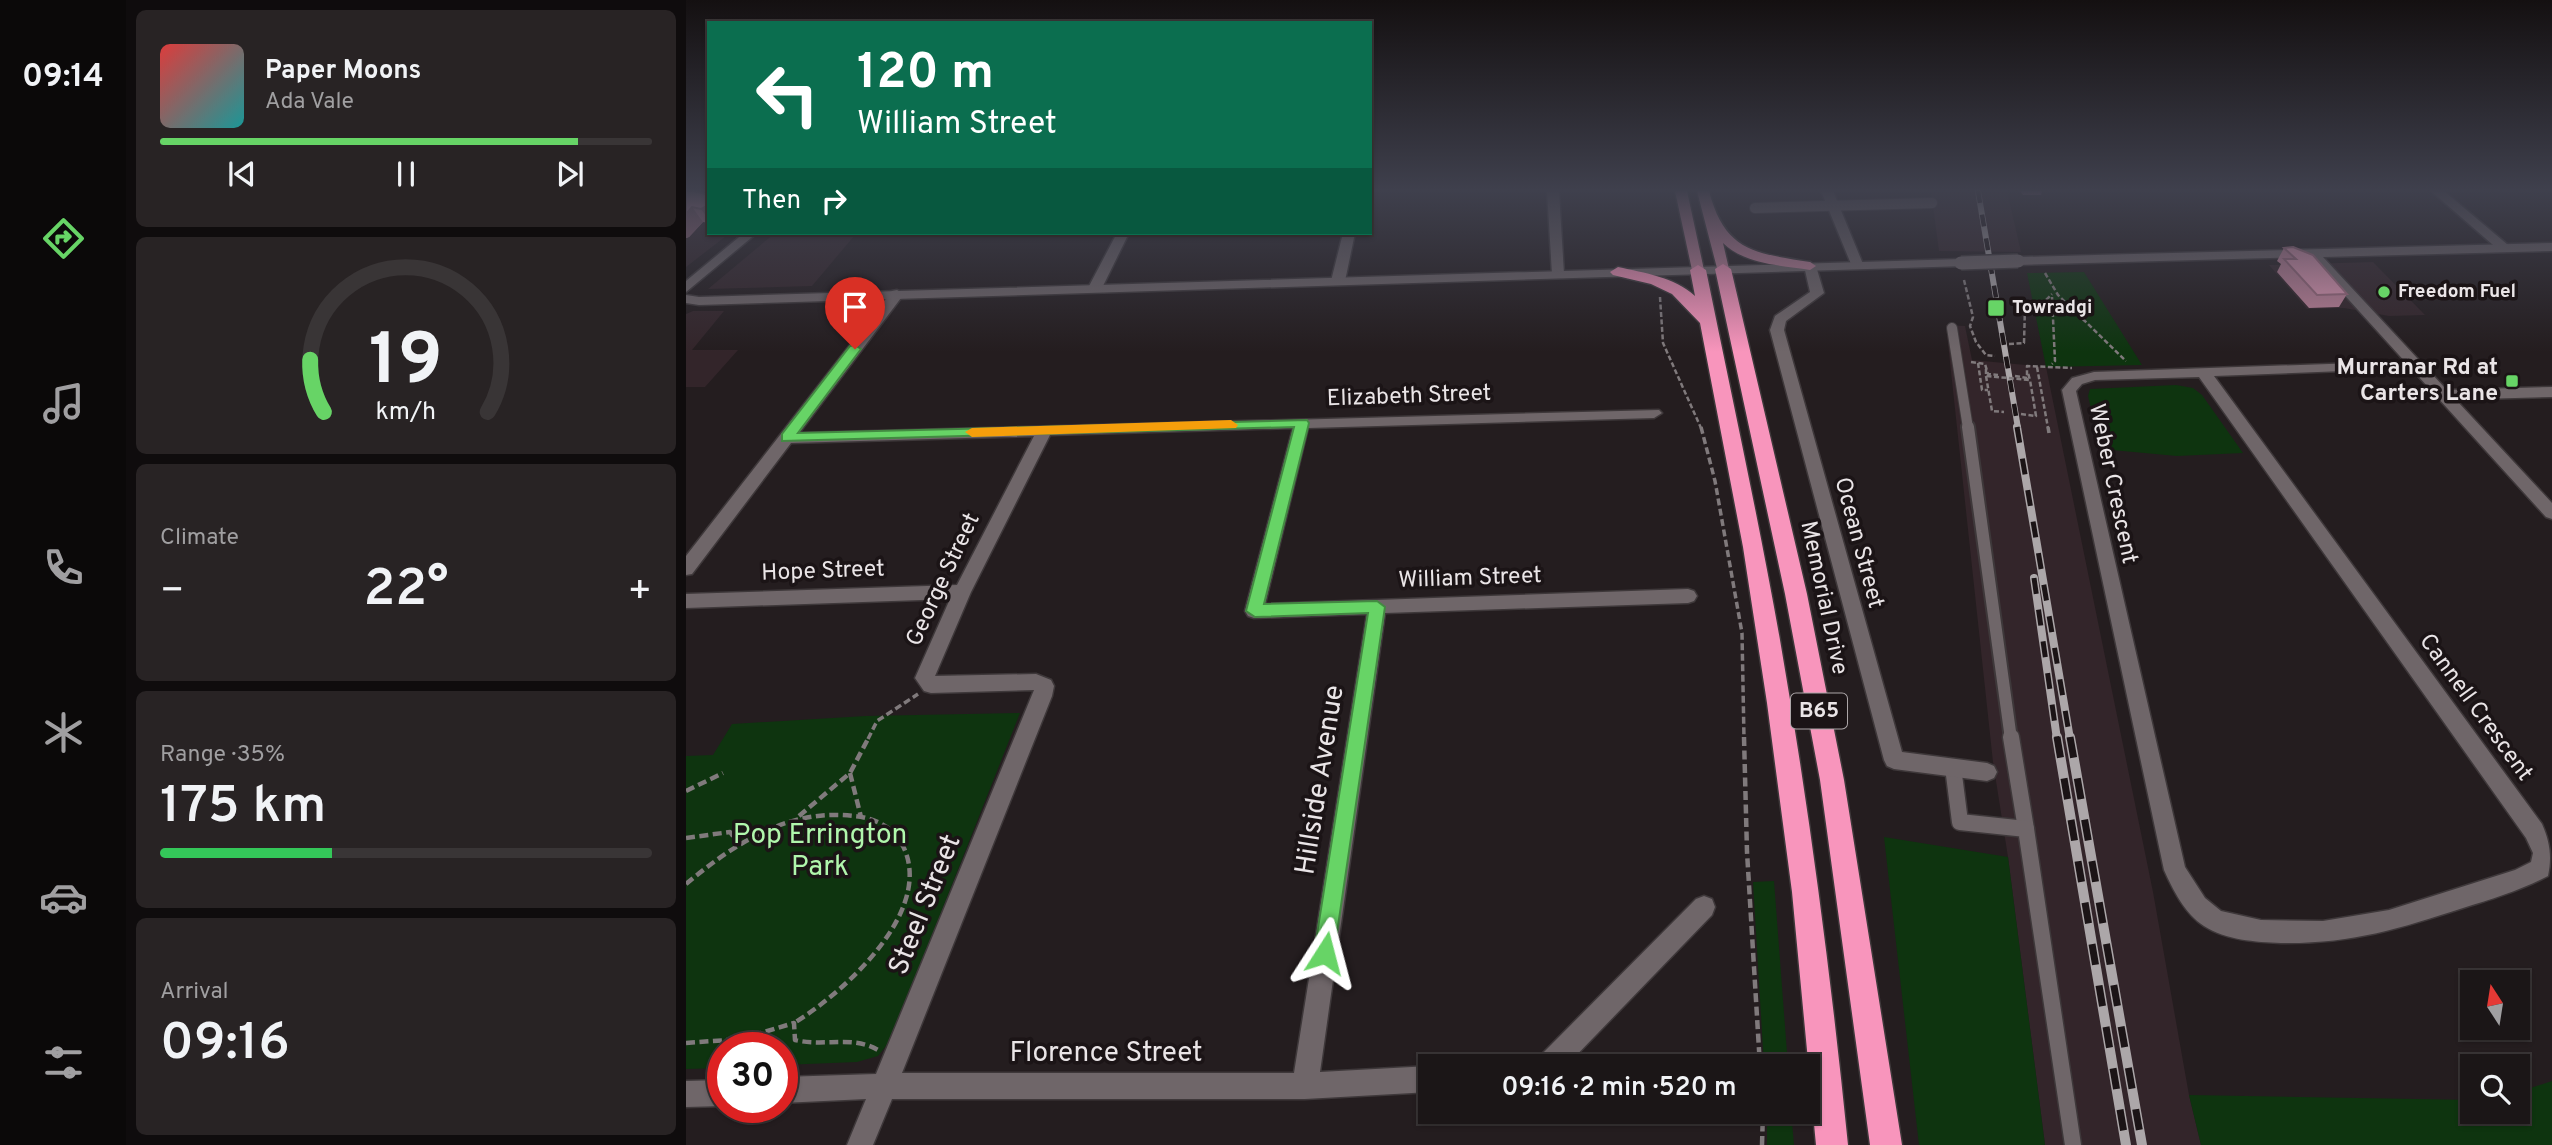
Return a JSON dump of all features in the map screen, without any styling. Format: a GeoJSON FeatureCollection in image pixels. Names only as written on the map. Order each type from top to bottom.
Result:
{"type":"FeatureCollection","features":[{"type":"Feature","properties":{"kind":"highway","name":"Memorial Drive"},"geometry":{"type":"LineString","coordinates":[[1723,269],[1796,594],[1828,755],[1886,1145]]}},
{"type":"Feature","properties":{"kind":"highway","name":"B65"},"geometry":{"type":"LineString","coordinates":[[1698,270],[1759,580],[1778,695],[1805,887],[1832,1145]]}},
{"type":"Feature","properties":{"kind":"highway"},"geometry":{"type":"LineString","coordinates":[[1618,272],[1658,280],[1683,292],[1697,306],[1712,337]]}},
{"type":"Feature","properties":{"kind":"main road","name":"B65"},"geometry":{"type":"LineString","coordinates":[[1692,244],[1698,270]]}},
{"type":"Feature","properties":{"kind":"main road","name":"Memorial Drive"},"geometry":{"type":"LineString","coordinates":[[1717,244],[1723,269]]}},
{"type":"Feature","properties":{"kind":"main road"},"geometry":{"type":"LineString","coordinates":[[1732,244],[1763,258],[1810,266]]}},
{"type":"Feature","properties":{"kind":"street"},"geometry":{"type":"LineString","coordinates":[[686,288],[737,244]]}},
{"type":"Feature","properties":{"kind":"street"},"geometry":{"type":"LineString","coordinates":[[1095,288],[1117,244]]}},
{"type":"Feature","properties":{"kind":"street"},"geometry":{"type":"LineString","coordinates":[[1338,281],[1346,244]]}},
{"type":"Feature","properties":{"kind":"street"},"geometry":{"type":"LineString","coordinates":[[1556,244],[1558,274]]}},
{"type":"Feature","properties":{"kind":"street"},"geometry":{"type":"LineString","coordinates":[[1849,244],[1857,264]]}},
{"type":"Feature","properties":{"kind":"street"},"geometry":{"type":"LineString","coordinates":[[2500,244],[2504,248]]}},
{"type":"Feature","properties":{"kind":"street"},"geometry":{"type":"LineString","coordinates":[[686,299],[699,301],[1857,264],[1961,269],[2018,261],[2552,247]]}},
{"type":"Feature","properties":{"kind":"street"},"geometry":{"type":"LineString","coordinates":[[2312,252],[2552,513]]}},
{"type":"Feature","properties":{"kind":"street","name":"Ocean Street"},"geometry":{"type":"LineString","coordinates":[[1810,266],[1817,293],[1780,319],[1777,330],[1894,760],[1987,772]]}},
{"type":"Feature","properties":{"kind":"street"},"geometry":{"type":"LineString","coordinates":[[686,569],[897,294]]}},
{"type":"Feature","properties":{"kind":"street","name":"Weber Crescent"},"geometry":{"type":"LineString","coordinates":[[2213,919],[2197,906],[2183,886],[2169,852],[2069,395],[2072,385],[2084,378],[2135,375],[2415,365]]}},
{"type":"Feature","properties":{"kind":"street","name":"Cannell Crescent"},"geometry":{"type":"LineString","coordinates":[[2204,373],[2534,831],[2544,853],[2540,869],[2520,879],[2389,921],[2354,928],[2323,932],[2261,931],[2234,927],[2213,919]]}},
{"type":"Feature","properties":{"kind":"street"},"geometry":{"type":"LineString","coordinates":[[2443,395],[2552,392]]}},
{"type":"Feature","properties":{"kind":"street","name":"Elizabeth Street"},"geometry":{"type":"LineString","coordinates":[[787,438],[1654,413]]}},
{"type":"Feature","properties":{"kind":"street","name":"William Street"},"geometry":{"type":"LineString","coordinates":[[1302,423],[1255,611],[1688,596]]}},
{"type":"Feature","properties":{"kind":"street","name":"George Street"},"geometry":{"type":"LineString","coordinates":[[931,685],[925,678],[962,592],[1045,430]]}},
{"type":"Feature","properties":{"kind":"street","name":"Hope Street"},"geometry":{"type":"LineString","coordinates":[[686,601],[962,592]]}},
{"type":"Feature","properties":{"kind":"street","name":"Hillside Avenue"},"geometry":{"type":"LineString","coordinates":[[1305,1086],[1377,607]]}},
{"type":"Feature","properties":{"kind":"street","name":"Steel Street"},"geometry":{"type":"LineString","coordinates":[[860,1145],[1044,686],[1036,682],[931,685]]}},
{"type":"Feature","properties":{"kind":"street"},"geometry":{"type":"LineString","coordinates":[[1560,1054],[1704,907]]}},
{"type":"Feature","properties":{"kind":"street","name":"Florence Street"},"geometry":{"type":"LineString","coordinates":[[798,1089],[884,1086],[1305,1086],[1418,1080]]}},
{"type":"Feature","properties":{"kind":"street"},"geometry":{"type":"LineString","coordinates":[[686,1094],[707,1093]]}},
{"type":"Feature","properties":{"kind":"lane"},"geometry":{"type":"LineString","coordinates":[[1952,328],[1975,469],[1999,667],[2073,1145]]}},
{"type":"Feature","properties":{"kind":"lane"},"geometry":{"type":"LineString","coordinates":[[1953,767],[1960,822],[2026,829]]}},
{"type":"Feature","properties":{"kind":"path"},"geometry":{"type":"LineString","coordinates":[[1961,269],[1973,321],[1970,326],[1976,342],[1986,355],[1995,356]]}},
{"type":"Feature","properties":{"kind":"path"},"geometry":{"type":"LineString","coordinates":[[2044,269],[2052,294],[2055,361],[2050,365]]}},
{"type":"Feature","properties":{"kind":"path"},"geometry":{"type":"LineString","coordinates":[[2049,286],[2110,342],[2135,375]]}},
{"type":"Feature","properties":{"kind":"path"},"geometry":{"type":"LineString","coordinates":[[1663,294],[1658,302],[1663,343],[1699,421],[1715,481],[1742,633],[1747,852],[1759,1054]]}},
{"type":"Feature","properties":{"kind":"path"},"geometry":{"type":"LineString","coordinates":[[2009,344],[2024,343],[2025,306],[2042,304],[2052,294]]}},
{"type":"Feature","properties":{"kind":"path"},"geometry":{"type":"LineString","coordinates":[[1978,363],[1982,390],[1989,390]]}},
{"type":"Feature","properties":{"kind":"path"},"geometry":{"type":"LineString","coordinates":[[2037,368],[2049,433]]}},
{"type":"Feature","properties":{"kind":"path"},"geometry":{"type":"LineString","coordinates":[[1998,375],[1988,374],[1986,369],[1992,411],[2004,412]]}},
{"type":"Feature","properties":{"kind":"path"},"geometry":{"type":"LineString","coordinates":[[2015,376],[2027,377],[2028,373],[2036,416],[2021,414]]}},
{"type":"Feature","properties":{"kind":"path"},"geometry":{"type":"LineString","coordinates":[[1986,376],[2030,380]]}},
{"type":"Feature","properties":{"kind":"path"},"geometry":{"type":"LineString","coordinates":[[2034,403],[2044,404]]}},
{"type":"Feature","properties":{"kind":"path"},"geometry":{"type":"LineString","coordinates":[[795,820],[850,773],[877,721],[931,685]]}},
{"type":"Feature","properties":{"kind":"path"},"geometry":{"type":"LineString","coordinates":[[686,790],[723,773]]}},
{"type":"Feature","properties":{"kind":"path"},"geometry":{"type":"LineString","coordinates":[[850,773],[861,817]]}},
{"type":"Feature","properties":{"kind":"path"},"geometry":{"type":"LineString","coordinates":[[686,884],[715,858],[758,832],[795,820],[842,813],[875,820],[898,838],[909,866],[905,901],[887,940],[854,980],[810,1014],[761,1036],[717,1045],[686,1043]]}},
{"type":"Feature","properties":{"kind":"path"},"geometry":{"type":"LineString","coordinates":[[686,838],[730,832],[739,844]]}},
{"type":"Feature","properties":{"kind":"path"},"geometry":{"type":"LineString","coordinates":[[794,1023],[795,1040],[811,1044],[864,1042],[895,1060]]}},
{"type":"Feature","properties":{"kind":"path"},"geometry":{"type":"LineString","coordinates":[[1762,1145],[1763,1124]]}},
{"type":"Feature","properties":{"kind":"shaded area"},"geometry":{"type":"Polygon","coordinates":[[[686,244],[715,244],[686,267],[686,244]]]}},
{"type":"Feature","properties":{"kind":"shaded area"},"geometry":{"type":"Polygon","coordinates":[[[761,244],[847,244],[812,286],[708,289],[761,244]]]}},
{"type":"Feature","properties":{"kind":"shaded area"},"geometry":{"type":"Polygon","coordinates":[[[1938,244],[2019,244],[2021,252],[1939,251],[1938,244]]]}},
{"type":"Feature","properties":{"kind":"shaded area"},"geometry":{"type":"Polygon","coordinates":[[[2373,262],[2425,315],[2389,316],[2344,308],[2307,309],[2269,265],[2373,262]]]}},
{"type":"Feature","properties":{"kind":"shaded area"},"geometry":{"type":"Polygon","coordinates":[[[693,311],[724,311],[692,350],[738,350],[705,387],[686,387],[686,314],[693,311]]]}},
{"type":"Feature","properties":{"kind":"shaded area"},"geometry":{"type":"Polygon","coordinates":[[[1946,325],[1965,326],[1972,360],[2046,367],[2153,892],[2189,1095],[2201,1145],[2045,1145],[1993,762],[1946,325]]]}},
{"type":"Feature","properties":{"kind":"green space"},"geometry":{"type":"Polygon","coordinates":[[[2084,272],[2142,365],[2046,367],[2027,273],[2084,272]]]}},
{"type":"Feature","properties":{"kind":"green space"},"geometry":{"type":"Polygon","coordinates":[[[2176,385],[2193,388],[2202,395],[2243,453],[2177,456],[2101,449],[2088,396],[2090,389],[2176,385]]]}},
{"type":"Feature","properties":{"kind":"green space","name":"Pop Errington Park"},"geometry":{"type":"Polygon","coordinates":[[[1020,713],[890,1041],[878,1056],[857,1062],[798,1064],[798,1032],[707,1032],[707,1068],[686,1069],[686,756],[713,755],[732,724],[866,716],[1020,713]]]}},
{"type":"Feature","properties":{"kind":"green space"},"geometry":{"type":"Polygon","coordinates":[[[1884,837],[2008,857],[2045,1145],[1919,1145],[1884,837]]]}},
{"type":"Feature","properties":{"kind":"green space"},"geometry":{"type":"Polygon","coordinates":[[[1774,881],[1787,1054],[1763,1054],[1753,882],[1774,881]]]}},
{"type":"Feature","properties":{"kind":"green space"},"geometry":{"type":"Polygon","coordinates":[[[2552,1081],[2552,1145],[2201,1145],[2189,1095],[2460,1100],[2460,1124],[2530,1124],[2530,1088],[2552,1081]]]}},
{"type":"Feature","properties":{"kind":"green space"},"geometry":{"type":"Polygon","coordinates":[[[1767,1124],[1792,1124],[1794,1145],[1767,1145],[1767,1124]]]}},
{"type":"Feature","properties":{"kind":"building"},"geometry":{"type":"Polygon","coordinates":[[[2293,247],[2313,255],[2347,294],[2317,295],[2284,259],[2296,259],[2284,248],[2293,247]]]}},
{"type":"Feature","properties":{"kind":"railway"},"geometry":{"type":"LineString","coordinates":[[1987,244],[2018,428]]}},
{"type":"Feature","properties":{"kind":"railway"},"geometry":{"type":"LineString","coordinates":[[2017,427],[2070,739]]}},
{"type":"Feature","properties":{"kind":"railway"},"geometry":{"type":"LineString","coordinates":[[2034,578],[2057,739]]}},
{"type":"Feature","properties":{"kind":"railway"},"geometry":{"type":"LineString","coordinates":[[2057,737],[2126,1145]]}},
{"type":"Feature","properties":{"kind":"railway"},"geometry":{"type":"LineString","coordinates":[[2070,737],[2142,1145]]}},
{"type":"Feature","properties":{"kind":"slow traffic"},"geometry":{"type":"LineString","coordinates":[[972,432],[1231,425]]}},
{"type":"Feature","properties":{"kind":"place","name":"Freedom Fuel"},"geometry":{"type":"Point","coordinates":[2384,292]}},
{"type":"Feature","properties":{"kind":"place","name":"Towradgi"},"geometry":{"type":"Point","coordinates":[1996,308]}},
{"type":"Feature","properties":{"kind":"place","name":"Murranar Rd at Carters Lane"},"geometry":{"type":"Point","coordinates":[2512,381]}},
{"type":"Feature","properties":{"kind":"route"},"geometry":{"type":"LineString","coordinates":[[855,349],[787,438],[1302,423],[1255,611],[1377,607],[1325,953]]}}]}
